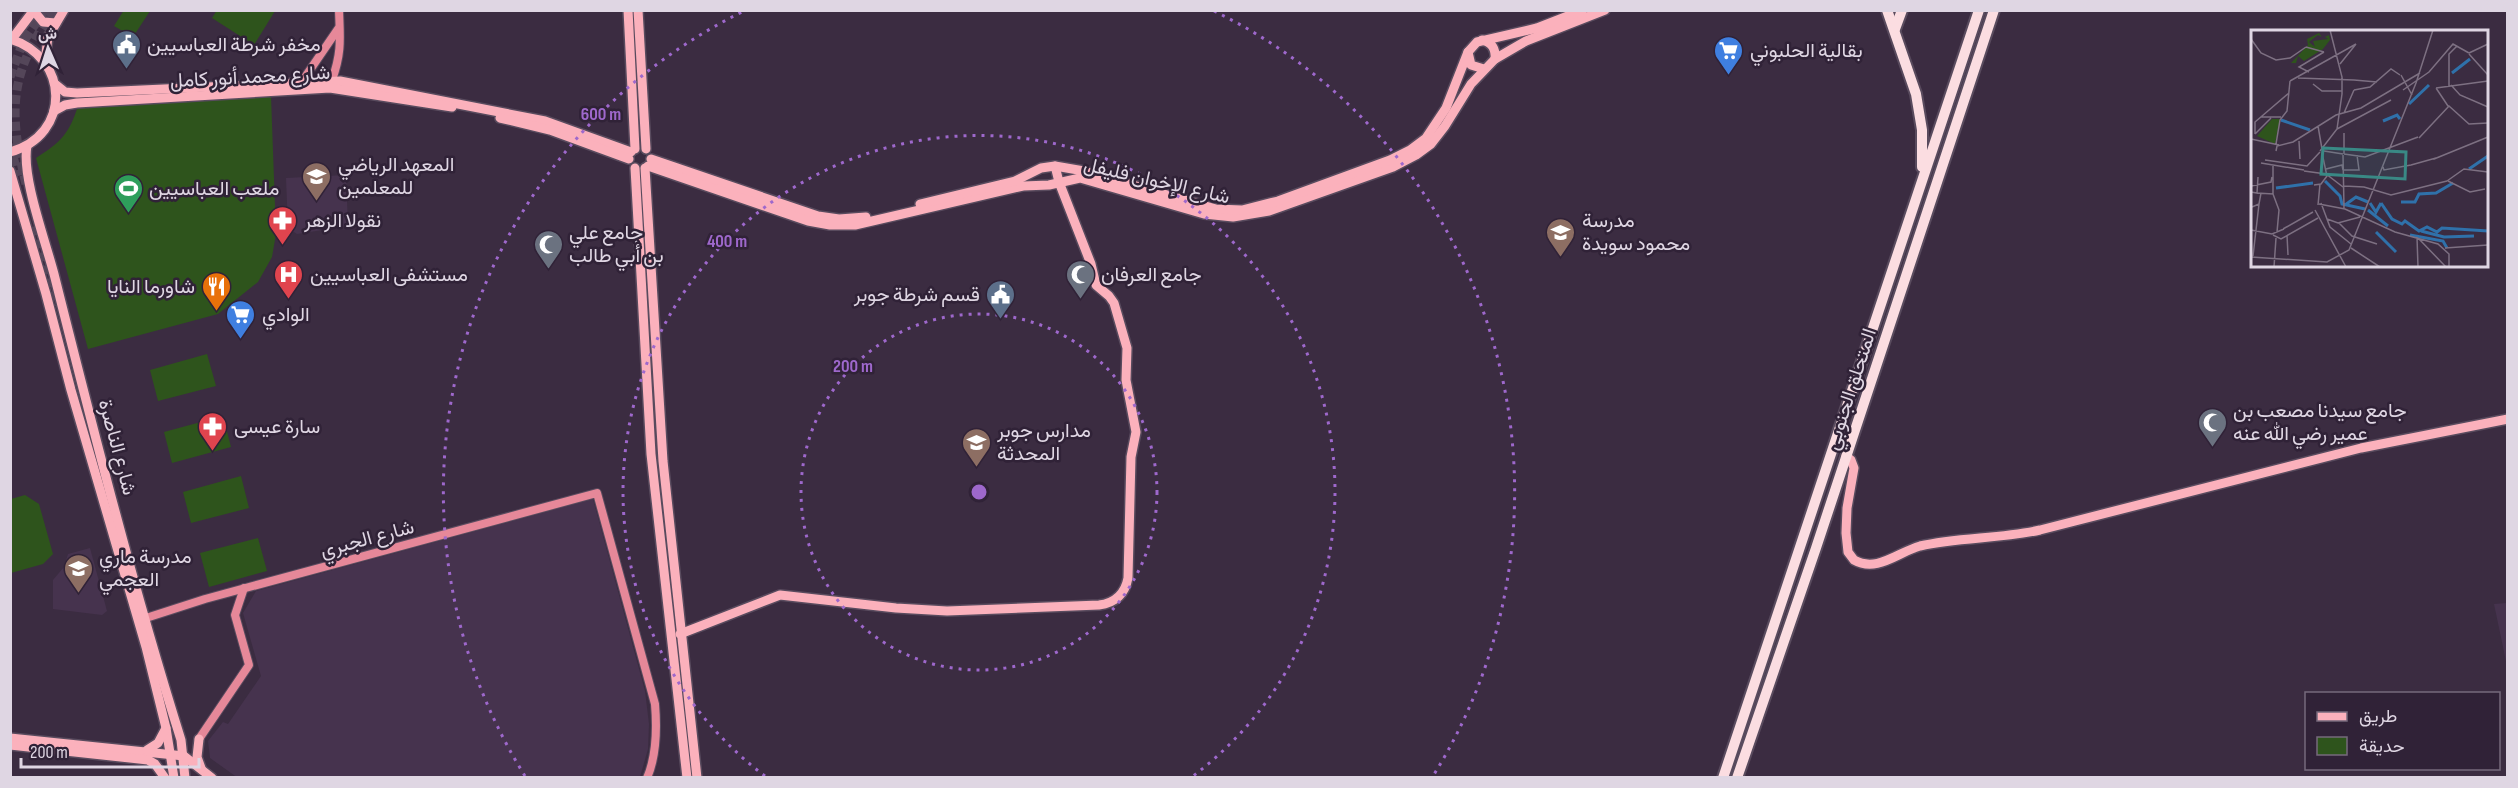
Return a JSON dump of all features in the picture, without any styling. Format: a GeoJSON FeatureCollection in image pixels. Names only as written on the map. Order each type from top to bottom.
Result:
{"type":"FeatureCollection","features":[{"type":"Feature","properties":{"kind":"highway"},"geometry":{"type":"LineString","coordinates":[[1887,10],[1920,109],[1923,174]]}},
{"type":"Feature","properties":{"kind":"highway"},"geometry":{"type":"LineString","coordinates":[[1895,29],[1902,10]]}},
{"type":"Feature","properties":{"kind":"highway","name":"المتحلق الجنوبي"},"geometry":{"type":"LineString","coordinates":[[1723,777],[1802,546],[1979,10]]}},
{"type":"Feature","properties":{"kind":"highway","name":"المتحلق الجنوبي"},"geometry":{"type":"LineString","coordinates":[[1737,777],[1816,548],[1994,10]]}},
{"type":"Feature","properties":{"kind":"main road"},"geometry":{"type":"LineString","coordinates":[[45,61],[48,37],[64,10]]}},
{"type":"Feature","properties":{"kind":"main road"},"geometry":{"type":"LineString","coordinates":[[331,84],[341,48],[338,29],[339,10]]}},
{"type":"Feature","properties":{"kind":"main road"},"geometry":{"type":"LineString","coordinates":[[628,10],[632,153],[645,165],[663,461],[697,777]]}},
{"type":"Feature","properties":{"kind":"main road"},"geometry":{"type":"LineString","coordinates":[[638,10],[646,149],[651,454],[687,777]]}},
{"type":"Feature","properties":{"kind":"main road","name":"شارع الإخوان فليفل"},"geometry":{"type":"LineString","coordinates":[[645,165],[837,226],[855,225],[939,203],[1015,181],[1037,170],[1055,166],[1084,171],[1203,206],[1229,211],[1278,201],[1393,167],[1427,147],[1445,126],[1471,84],[1495,59],[1527,35],[1583,10]]}},
{"type":"Feature","properties":{"kind":"main road","name":"شارع الإخوان فليفل"},"geometry":{"type":"LineString","coordinates":[[939,203],[1074,178],[1085,179],[1204,214],[1233,217],[1269,211],[1390,160],[1410,150],[1426,138],[1446,108],[1468,52],[1482,40],[1527,35],[1605,10]]}},
{"type":"Feature","properties":{"kind":"main road"},"geometry":{"type":"LineString","coordinates":[[10,152],[27,146],[44,131],[54,111],[55,84],[45,61],[36,51],[11,39],[34,11],[43,21],[56,23]]}},
{"type":"Feature","properties":{"kind":"main road"},"geometry":{"type":"LineString","coordinates":[[301,83],[338,29]]}},
{"type":"Feature","properties":{"kind":"main road"},"geometry":{"type":"LineString","coordinates":[[1482,40],[1492,44],[1496,54],[1495,59]]}},
{"type":"Feature","properties":{"kind":"main road"},"geometry":{"type":"LineString","coordinates":[[1468,52],[1471,65],[1484,69]]}},
{"type":"Feature","properties":{"kind":"main road","name":"شارع محمد أنور كامل"},"geometry":{"type":"LineString","coordinates":[[55,84],[65,92],[77,93],[301,83],[331,84],[447,103],[632,153]]}},
{"type":"Feature","properties":{"kind":"main road","name":"شارع محمد أنور كامل"},"geometry":{"type":"LineString","coordinates":[[54,111],[65,105],[77,103],[331,84]]}},
{"type":"Feature","properties":{"kind":"main road","name":"شارع الناصرة"},"geometry":{"type":"LineString","coordinates":[[27,146],[27,175],[49,252],[97,444],[184,756],[185,777]]}},
{"type":"Feature","properties":{"kind":"main road"},"geometry":{"type":"LineString","coordinates":[[632,153],[646,149]]}},
{"type":"Feature","properties":{"kind":"main road"},"geometry":{"type":"LineString","coordinates":[[680,634],[780,595],[904,609],[967,611],[1099,605],[1111,602],[1121,594],[1128,578],[1131,457],[1136,432],[1126,377],[1127,352],[1114,303],[1096,285],[1091,261],[1059,182],[1055,166]]}},
{"type":"Feature","properties":{"kind":"main road"},"geometry":{"type":"LineString","coordinates":[[1037,170],[1038,185]]}},
{"type":"Feature","properties":{"kind":"main road","name":"شارع الناصرة"},"geometry":{"type":"LineString","coordinates":[[10,171],[146,647],[166,728],[174,777]]}},
{"type":"Feature","properties":{"kind":"main road"},"geometry":{"type":"LineString","coordinates":[[18,178],[46,294]]}},
{"type":"Feature","properties":{"kind":"main road"},"geometry":{"type":"LineString","coordinates":[[55,306],[85,413],[97,444]]}},
{"type":"Feature","properties":{"kind":"main road"},"geometry":{"type":"LineString","coordinates":[[1949,545],[2006,537],[2062,525],[2351,451],[2508,419]]}},
{"type":"Feature","properties":{"kind":"main road"},"geometry":{"type":"LineString","coordinates":[[1846,456],[1851,460],[1854,468],[1848,502],[1847,548],[1854,560],[1864,564],[1876,564],[1911,549],[2015,540],[2079,528],[2373,451],[2508,425]]}},
{"type":"Feature","properties":{"kind":"main road","name":"شارع الجبري"},"geometry":{"type":"LineString","coordinates":[[146,618],[244,588],[597,493],[655,704],[657,724],[655,749],[647,777]]}},
{"type":"Feature","properties":{"kind":"main road"},"geometry":{"type":"LineString","coordinates":[[184,756],[199,739],[249,665],[235,615],[244,588]]}},
{"type":"Feature","properties":{"kind":"main road"},"geometry":{"type":"LineString","coordinates":[[148,754],[158,743],[166,728]]}},
{"type":"Feature","properties":{"kind":"main road"},"geometry":{"type":"LineString","coordinates":[[10,738],[148,754],[165,777]]}},
{"type":"Feature","properties":{"kind":"main road"},"geometry":{"type":"LineString","coordinates":[[199,739],[197,757],[202,771]]}},
{"type":"Feature","properties":{"kind":"main road"},"geometry":{"type":"LineString","coordinates":[[10,745],[184,756],[212,777]]}},
{"type":"Feature","properties":{"kind":"shaded area","name":"المعهد الرياضي للمعلمين"},"geometry":{"type":"Polygon","coordinates":[[[346,175],[348,226],[297,234],[288,228],[286,178],[346,175]]]}},
{"type":"Feature","properties":{"kind":"shaded area"},"geometry":{"type":"Polygon","coordinates":[[[593,499],[645,691],[649,724],[648,749],[640,777],[238,778],[210,758],[208,741],[223,722],[228,724],[261,676],[243,613],[256,591],[593,499]]]}},
{"type":"Feature","properties":{"kind":"shaded area","name":"مدرسة ماري العجمي"},"geometry":{"type":"Polygon","coordinates":[[[90,548],[107,611],[102,615],[53,609],[53,580],[64,567],[68,554],[90,548]]]}},
{"type":"Feature","properties":{"kind":"shaded area"},"geometry":{"type":"Polygon","coordinates":[[[2508,603],[2507,666],[2494,604],[2508,603]]]}},
{"type":"Feature","properties":{"kind":"green space"},"geometry":{"type":"Polygon","coordinates":[[[124,10],[150,11],[133,37],[114,26],[124,10]]]}},
{"type":"Feature","properties":{"kind":"green space"},"geometry":{"type":"Polygon","coordinates":[[[217,10],[275,11],[254,45],[212,18],[217,10]]]}},
{"type":"Feature","properties":{"kind":"green space"},"geometry":{"type":"Polygon","coordinates":[[[271,96],[276,234],[272,257],[258,282],[218,314],[88,349],[36,158],[63,136],[78,106],[271,96]]]}},
{"type":"Feature","properties":{"kind":"green space"},"geometry":{"type":"Polygon","coordinates":[[[207,354],[216,386],[158,401],[150,370],[207,354]]]}},
{"type":"Feature","properties":{"kind":"green space"},"geometry":{"type":"Polygon","coordinates":[[[223,416],[231,447],[172,463],[164,432],[223,416]]]}},
{"type":"Feature","properties":{"kind":"green space"},"geometry":{"type":"Polygon","coordinates":[[[241,476],[249,508],[191,523],[183,492],[241,476]]]}},
{"type":"Feature","properties":{"kind":"green space"},"geometry":{"type":"Polygon","coordinates":[[[25,495],[39,504],[53,554],[43,564],[11,573],[11,499],[25,495]]]}},
{"type":"Feature","properties":{"kind":"green space"},"geometry":{"type":"Polygon","coordinates":[[[258,538],[267,571],[209,587],[200,553],[258,538]]]}},
{"type":"Feature","properties":{"kind":"tunnel"},"geometry":{"type":"LineString","coordinates":[[10,77],[23,42],[45,10]]}},
{"type":"Feature","properties":{"kind":"tunnel"},"geometry":{"type":"LineString","coordinates":[[26,184],[16,135],[16,93],[28,54],[54,10]]}},
{"type":"Feature","properties":{"kind":"tunnel"},"geometry":{"type":"LineString","coordinates":[[10,144],[18,176]]}},
{"type":"Feature","properties":{"kind":"tunnel"},"geometry":{"type":"LineString","coordinates":[[36,226],[55,306]]}},
{"type":"Feature","properties":{"kind":"place","name":"مخفر شرطة العباسيين"},"geometry":{"type":"Point","coordinates":[126,70]}},
{"type":"Feature","properties":{"kind":"place","name":"بقالية الحلبوني"},"geometry":{"type":"Point","coordinates":[1729,76]}},
{"type":"Feature","properties":{"kind":"place","name":"المعهد الرياضي للمعلمين"},"geometry":{"type":"Point","coordinates":[317,202]}},
{"type":"Feature","properties":{"kind":"place","name":"ملعب العباسيين"},"geometry":{"type":"Point","coordinates":[128,214]}},
{"type":"Feature","properties":{"kind":"place","name":"نقولا الزهر"},"geometry":{"type":"Point","coordinates":[283,246]}},
{"type":"Feature","properties":{"kind":"place","name":"مدرسة محمود سويدة"},"geometry":{"type":"Point","coordinates":[1561,258]}},
{"type":"Feature","properties":{"kind":"place","name":"جامع علي بن أبي طالب"},"geometry":{"type":"Point","coordinates":[548,270]}},
{"type":"Feature","properties":{"kind":"place","name":"مستشفى العباسيين"},"geometry":{"type":"Point","coordinates":[289,300]}},
{"type":"Feature","properties":{"kind":"place","name":"جامع العرفان"},"geometry":{"type":"Point","coordinates":[1080,300]}},
{"type":"Feature","properties":{"kind":"place","name":"شاورما النايا"},"geometry":{"type":"Point","coordinates":[216,312]}},
{"type":"Feature","properties":{"kind":"place","name":"قسم شرطة جوبر"},"geometry":{"type":"Point","coordinates":[1001,320]}},
{"type":"Feature","properties":{"kind":"place","name":"الوادي"},"geometry":{"type":"Point","coordinates":[241,340]}},
{"type":"Feature","properties":{"kind":"place","name":"جامع سيدنا مصعب بن عمير رضي الله عنه"},"geometry":{"type":"Point","coordinates":[2212,448]}},
{"type":"Feature","properties":{"kind":"place","name":"سارة عيسى"},"geometry":{"type":"Point","coordinates":[213,452]}},
{"type":"Feature","properties":{"kind":"place","name":"مدارس جوبر المحدثة"},"geometry":{"type":"Point","coordinates":[976,468]}},
{"type":"Feature","properties":{"kind":"place","name":"مدرسة ماري العجمي"},"geometry":{"type":"Point","coordinates":[78,594]}}]}
